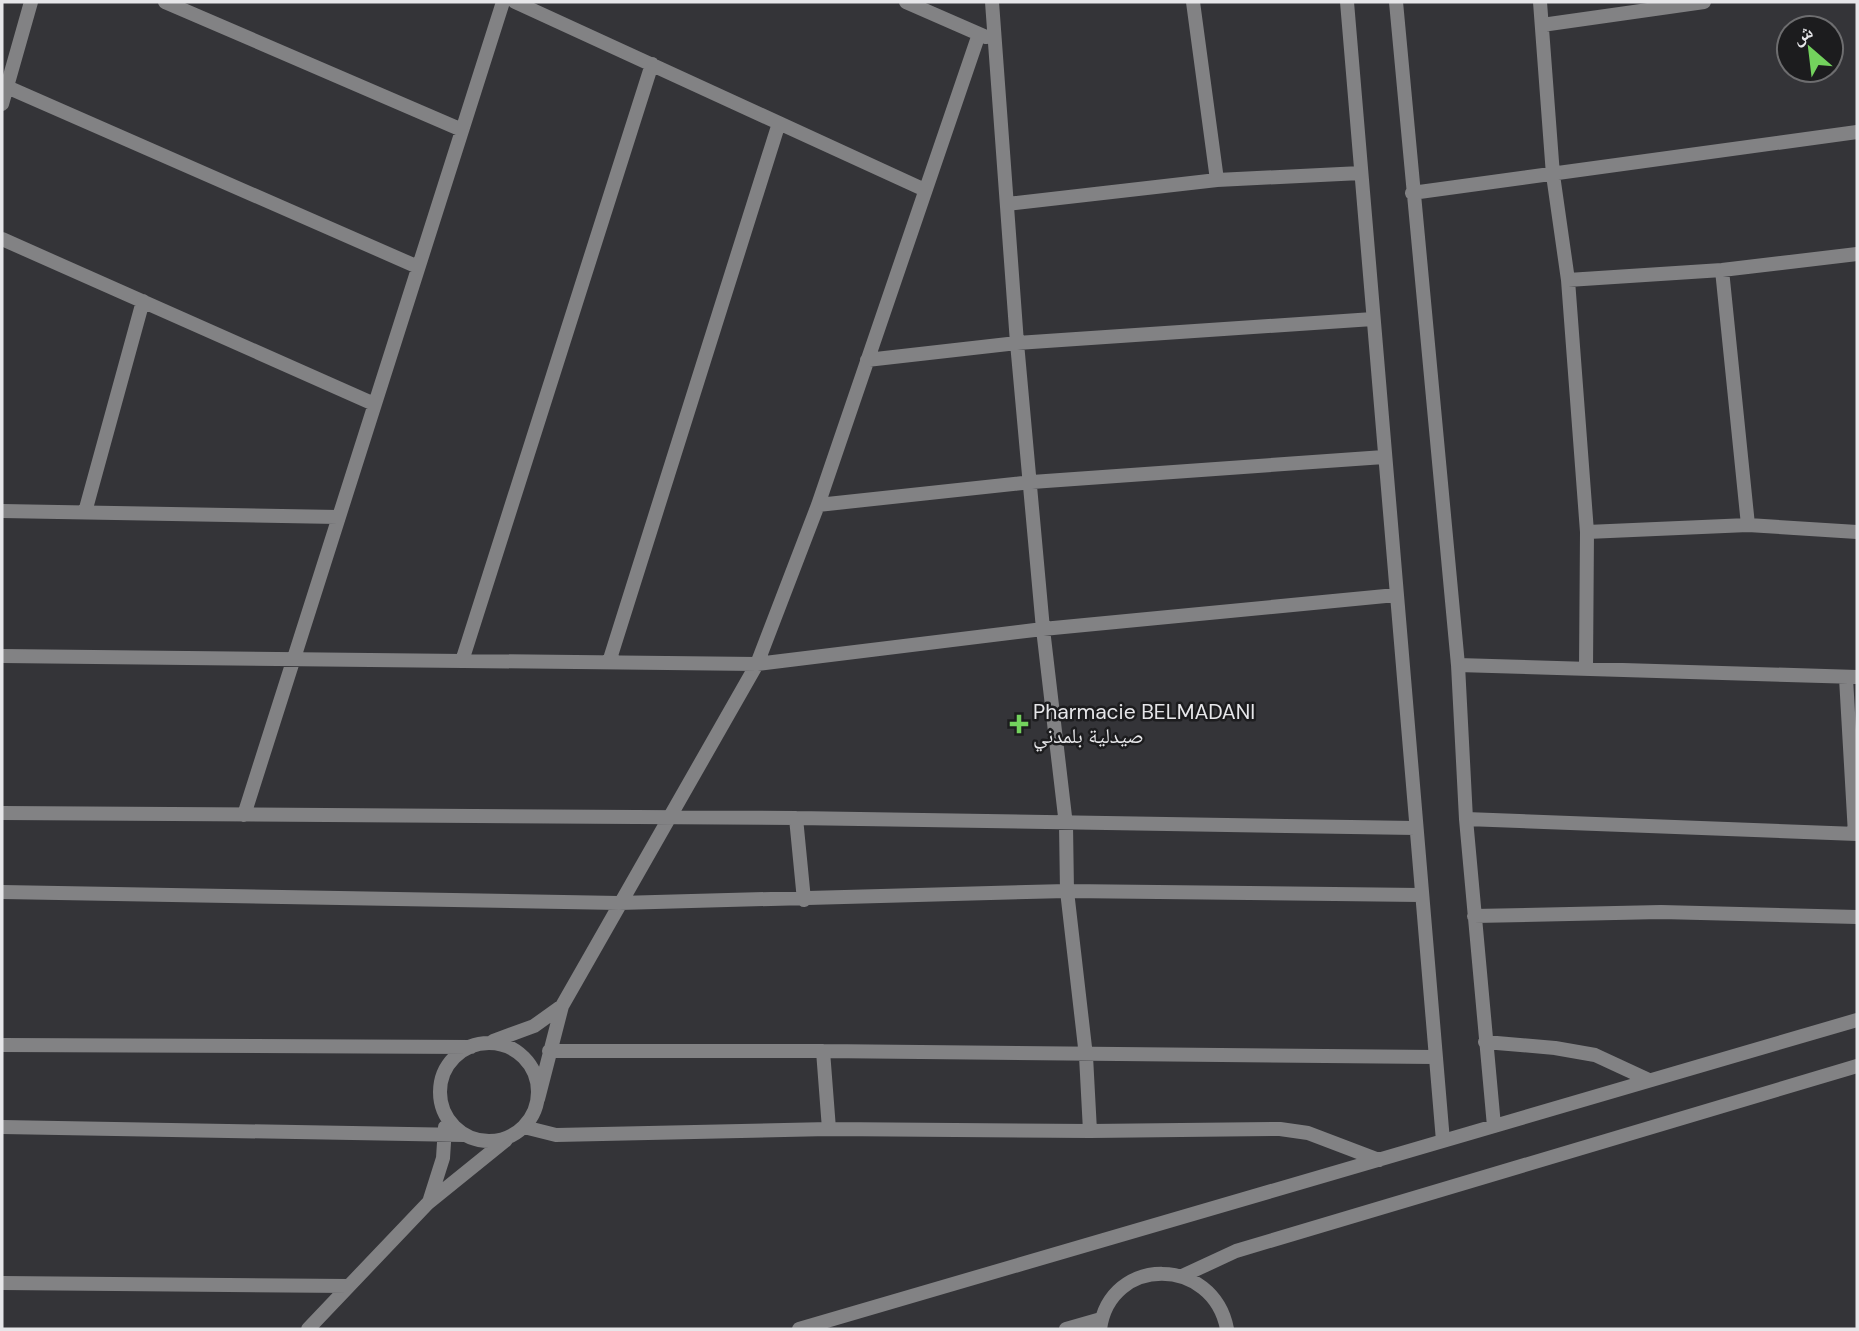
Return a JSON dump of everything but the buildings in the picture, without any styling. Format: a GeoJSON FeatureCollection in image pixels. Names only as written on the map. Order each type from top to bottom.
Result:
{"type":"FeatureCollection","features":[{"type":"Feature","properties":{"kind":"street"},"geometry":{"type":"LineString","coordinates":[[2,104],[31,2]]}},
{"type":"Feature","properties":{"kind":"street"},"geometry":{"type":"LineString","coordinates":[[165,2],[462,130]]}},
{"type":"Feature","properties":{"kind":"street"},"geometry":{"type":"LineString","coordinates":[[244,816],[503,2]]}},
{"type":"Feature","properties":{"kind":"street"},"geometry":{"type":"LineString","coordinates":[[515,2],[925,190]]}},
{"type":"Feature","properties":{"kind":"street"},"geometry":{"type":"LineString","coordinates":[[906,2],[997,41]]}},
{"type":"Feature","properties":{"kind":"street"},"geometry":{"type":"LineString","coordinates":[[992,2],[997,41],[1017,343],[1032,482],[1043,629],[1066,825],[1067,891],[1086,1056],[1090,1131]]}},
{"type":"Feature","properties":{"kind":"street"},"geometry":{"type":"LineString","coordinates":[[1193,2],[1217,180]]}},
{"type":"Feature","properties":{"kind":"street"},"geometry":{"type":"LineString","coordinates":[[1347,2],[1420,895],[1443,1141]]}},
{"type":"Feature","properties":{"kind":"street"},"geometry":{"type":"LineString","coordinates":[[1396,2],[1458,665],[1466,819],[1494,1126]]}},
{"type":"Feature","properties":{"kind":"street"},"geometry":{"type":"LineString","coordinates":[[1540,2],[1553,174],[1568,280],[1587,532],[1586,667]]}},
{"type":"Feature","properties":{"kind":"street"},"geometry":{"type":"LineString","coordinates":[[1542,25],[1704,2]]}},
{"type":"Feature","properties":{"kind":"street"},"geometry":{"type":"LineString","coordinates":[[308,1329],[428,1203],[524,1127],[533,1114],[562,1006],[757,664],[818,505],[979,34]]}},
{"type":"Feature","properties":{"kind":"street"},"geometry":{"type":"LineString","coordinates":[[462,661],[652,64]]}},
{"type":"Feature","properties":{"kind":"street"},"geometry":{"type":"LineString","coordinates":[[7,87],[418,267]]}},
{"type":"Feature","properties":{"kind":"street"},"geometry":{"type":"LineString","coordinates":[[609,662],[779,123]]}},
{"type":"Feature","properties":{"kind":"street"},"geometry":{"type":"LineString","coordinates":[[1412,193],[1857,132]]}},
{"type":"Feature","properties":{"kind":"street"},"geometry":{"type":"LineString","coordinates":[[1007,204],[1217,180],[1361,173]]}},
{"type":"Feature","properties":{"kind":"street"},"geometry":{"type":"LineString","coordinates":[[2,239],[374,404]]}},
{"type":"Feature","properties":{"kind":"street"},"geometry":{"type":"LineString","coordinates":[[1568,280],[1723,270],[1857,254]]}},
{"type":"Feature","properties":{"kind":"street"},"geometry":{"type":"LineString","coordinates":[[1723,270],[1748,524]]}},
{"type":"Feature","properties":{"kind":"street"},"geometry":{"type":"LineString","coordinates":[[85,512],[143,301]]}},
{"type":"Feature","properties":{"kind":"street"},"geometry":{"type":"LineString","coordinates":[[867,360],[1017,343],[1373,320]]}},
{"type":"Feature","properties":{"kind":"street"},"geometry":{"type":"LineString","coordinates":[[818,505],[1032,482],[1384,457]]}},
{"type":"Feature","properties":{"kind":"street"},"geometry":{"type":"LineString","coordinates":[[2,511],[338,517]]}},
{"type":"Feature","properties":{"kind":"street"},"geometry":{"type":"LineString","coordinates":[[1587,532],[1748,524],[1857,532]]}},
{"type":"Feature","properties":{"kind":"street"},"geometry":{"type":"LineString","coordinates":[[2,656],[757,664],[1043,629],[1396,595]]}},
{"type":"Feature","properties":{"kind":"street"},"geometry":{"type":"LineString","coordinates":[[1458,665],[1586,667],[1852,678],[1856,834],[1466,819]]}},
{"type":"Feature","properties":{"kind":"street"},"geometry":{"type":"LineString","coordinates":[[2,813],[796,818],[1066,825],[1415,828]]}},
{"type":"Feature","properties":{"kind":"street"},"geometry":{"type":"LineString","coordinates":[[796,818],[804,900]]}},
{"type":"Feature","properties":{"kind":"street"},"geometry":{"type":"LineString","coordinates":[[2,892],[619,903],[1067,891],[1420,895]]}},
{"type":"Feature","properties":{"kind":"street"},"geometry":{"type":"LineString","coordinates":[[1474,916],[1661,912],[1857,918]]}},
{"type":"Feature","properties":{"kind":"street"},"geometry":{"type":"LineString","coordinates":[[2,1045],[471,1047],[534,1026],[562,1006]]}},
{"type":"Feature","properties":{"kind":"street"},"geometry":{"type":"LineString","coordinates":[[799,1329],[1857,1020]]}},
{"type":"Feature","properties":{"kind":"street"},"geometry":{"type":"LineString","coordinates":[[1485,1042],[1555,1048],[1595,1055],[1649,1080]]}},
{"type":"Feature","properties":{"kind":"street"},"geometry":{"type":"LineString","coordinates":[[487,1043],[509,1047],[526,1059],[537,1077],[538,1099]]}},
{"type":"Feature","properties":{"kind":"street"},"geometry":{"type":"LineString","coordinates":[[428,1203],[438,1181],[445,1134],[441,1081],[457,1055],[471,1047]]}},
{"type":"Feature","properties":{"kind":"street"},"geometry":{"type":"LineString","coordinates":[[549,1051],[1434,1057]]}},
{"type":"Feature","properties":{"kind":"street"},"geometry":{"type":"LineString","coordinates":[[822,1051],[829,1129]]}},
{"type":"Feature","properties":{"kind":"street"},"geometry":{"type":"LineString","coordinates":[[1182,1276],[1262,1243],[1857,1066]]}},
{"type":"Feature","properties":{"kind":"street"},"geometry":{"type":"LineString","coordinates":[[444,1112],[452,1125],[464,1135]]}},
{"type":"Feature","properties":{"kind":"street"},"geometry":{"type":"LineString","coordinates":[[524,1127],[556,1135],[829,1129],[1280,1129],[1308,1133],[1379,1160]]}},
{"type":"Feature","properties":{"kind":"street"},"geometry":{"type":"LineString","coordinates":[[2,1128],[445,1134],[494,1141],[509,1137]]}},
{"type":"Feature","properties":{"kind":"street"},"geometry":{"type":"LineString","coordinates":[[1066,1329],[1100,1324],[1110,1301],[1132,1281],[1161,1273],[1182,1276],[1200,1284],[1215,1298],[1227,1329]]}},
{"type":"Feature","properties":{"kind":"street"},"geometry":{"type":"LineString","coordinates":[[2,1283],[349,1286]]}},
{"type":"Feature","properties":{"kind":"place","name":"Pharmacie BELMADANI صيدلية بلمدني"},"geometry":{"type":"Point","coordinates":[1019,724]}}]}
